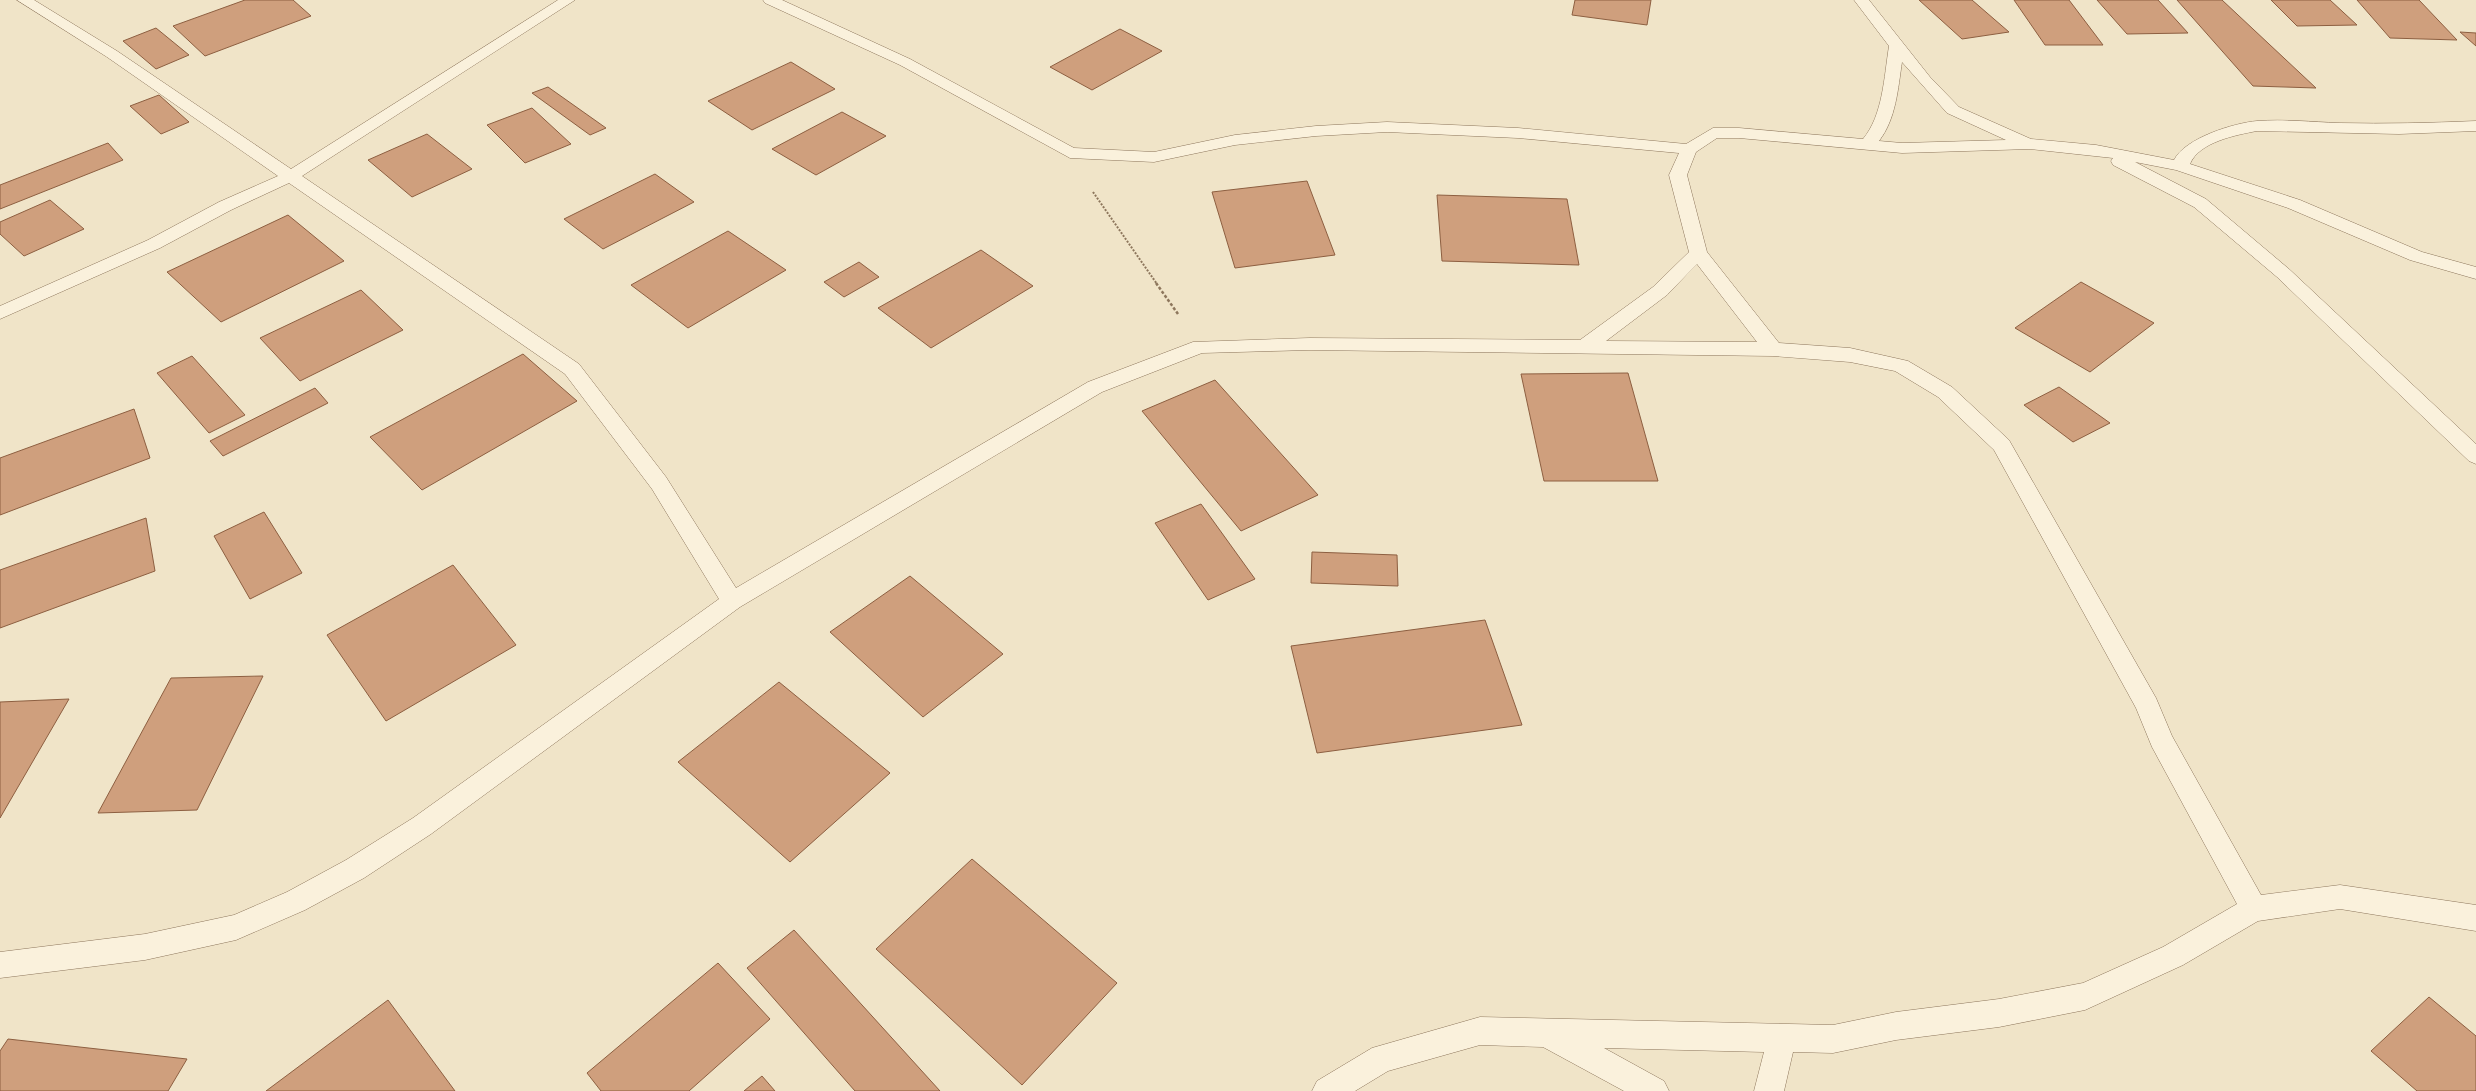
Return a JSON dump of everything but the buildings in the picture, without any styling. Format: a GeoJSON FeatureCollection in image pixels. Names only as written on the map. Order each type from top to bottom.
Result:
{"type":"FeatureCollection","features":[{"type":"Feature","properties":{"kind":"street"},"geometry":{"type":"LineString","coordinates":[[24,0],[112,54],[572,369],[659,483],[732,601]]}},
{"type":"Feature","properties":{"kind":"street"},"geometry":{"type":"LineString","coordinates":[[0,313],[154,244],[225,206],[291,176],[568,0]]}},
{"type":"Feature","properties":{"kind":"street"},"geometry":{"type":"LineString","coordinates":[[770,0],[905,62],[1070,154],[1154,157],[1235,140],[1387,127],[1518,133],[1689,149]]}},
{"type":"Feature","properties":{"kind":"street"},"geometry":{"type":"LineString","coordinates":[[1861,0],[1924,80],[1953,110],[2030,144]]}},
{"type":"Feature","properties":{"kind":"street"},"geometry":{"type":"LineString","coordinates":[[1866,146],[1880,129],[1889,98],[1897,46]]}},
{"type":"Feature","properties":{"kind":"street"},"geometry":{"type":"LineString","coordinates":[[2180,166],[2185,155],[2200,144],[2234,131],[2257,126],[2399,129],[2476,126]]}},
{"type":"Feature","properties":{"kind":"street"},"geometry":{"type":"LineString","coordinates":[[1773,349],[1698,253],[1678,175],[1689,149],[1713,133],[1739,133],[1866,146],[1902,148],[2030,144],[2096,150],[2180,166],[2294,204],[2416,256],[2476,273]]}},
{"type":"Feature","properties":{"kind":"street"},"geometry":{"type":"LineString","coordinates":[[2096,150],[2200,203],[2283,273],[2476,456]]}},
{"type":"Feature","properties":{"kind":"street"},"geometry":{"type":"LineString","coordinates":[[1584,347],[1660,291],[1698,253]]}},
{"type":"Feature","properties":{"kind":"street"},"geometry":{"type":"LineString","coordinates":[[0,964],[145,947],[236,927],[296,901],[355,869],[422,826],[732,601],[1095,387],[1200,348],[1310,344],[1773,349],[1850,355],[1901,366],[1945,392],[2002,445],[2147,705],[2161,740],[2254,909]]}},
{"type":"Feature","properties":{"kind":"street"},"geometry":{"type":"LineString","coordinates":[[1327,1091],[1382,1058],[1480,1031],[1833,1039],[1896,1026],[1999,1013],[2085,996],[2173,956],[2254,909],[2340,897],[2476,918]]}},
{"type":"Feature","properties":{"kind":"street"},"geometry":{"type":"LineString","coordinates":[[1546,1033],[1654,1091]]}},
{"type":"Feature","properties":{"kind":"street"},"geometry":{"type":"LineString","coordinates":[[1769,1091],[1782,1038]]}},
{"type":"Feature","properties":{"kind":"path"},"geometry":{"type":"LineString","coordinates":[[1070,154],[1105,212],[1126,238],[1200,348]]}}]}
